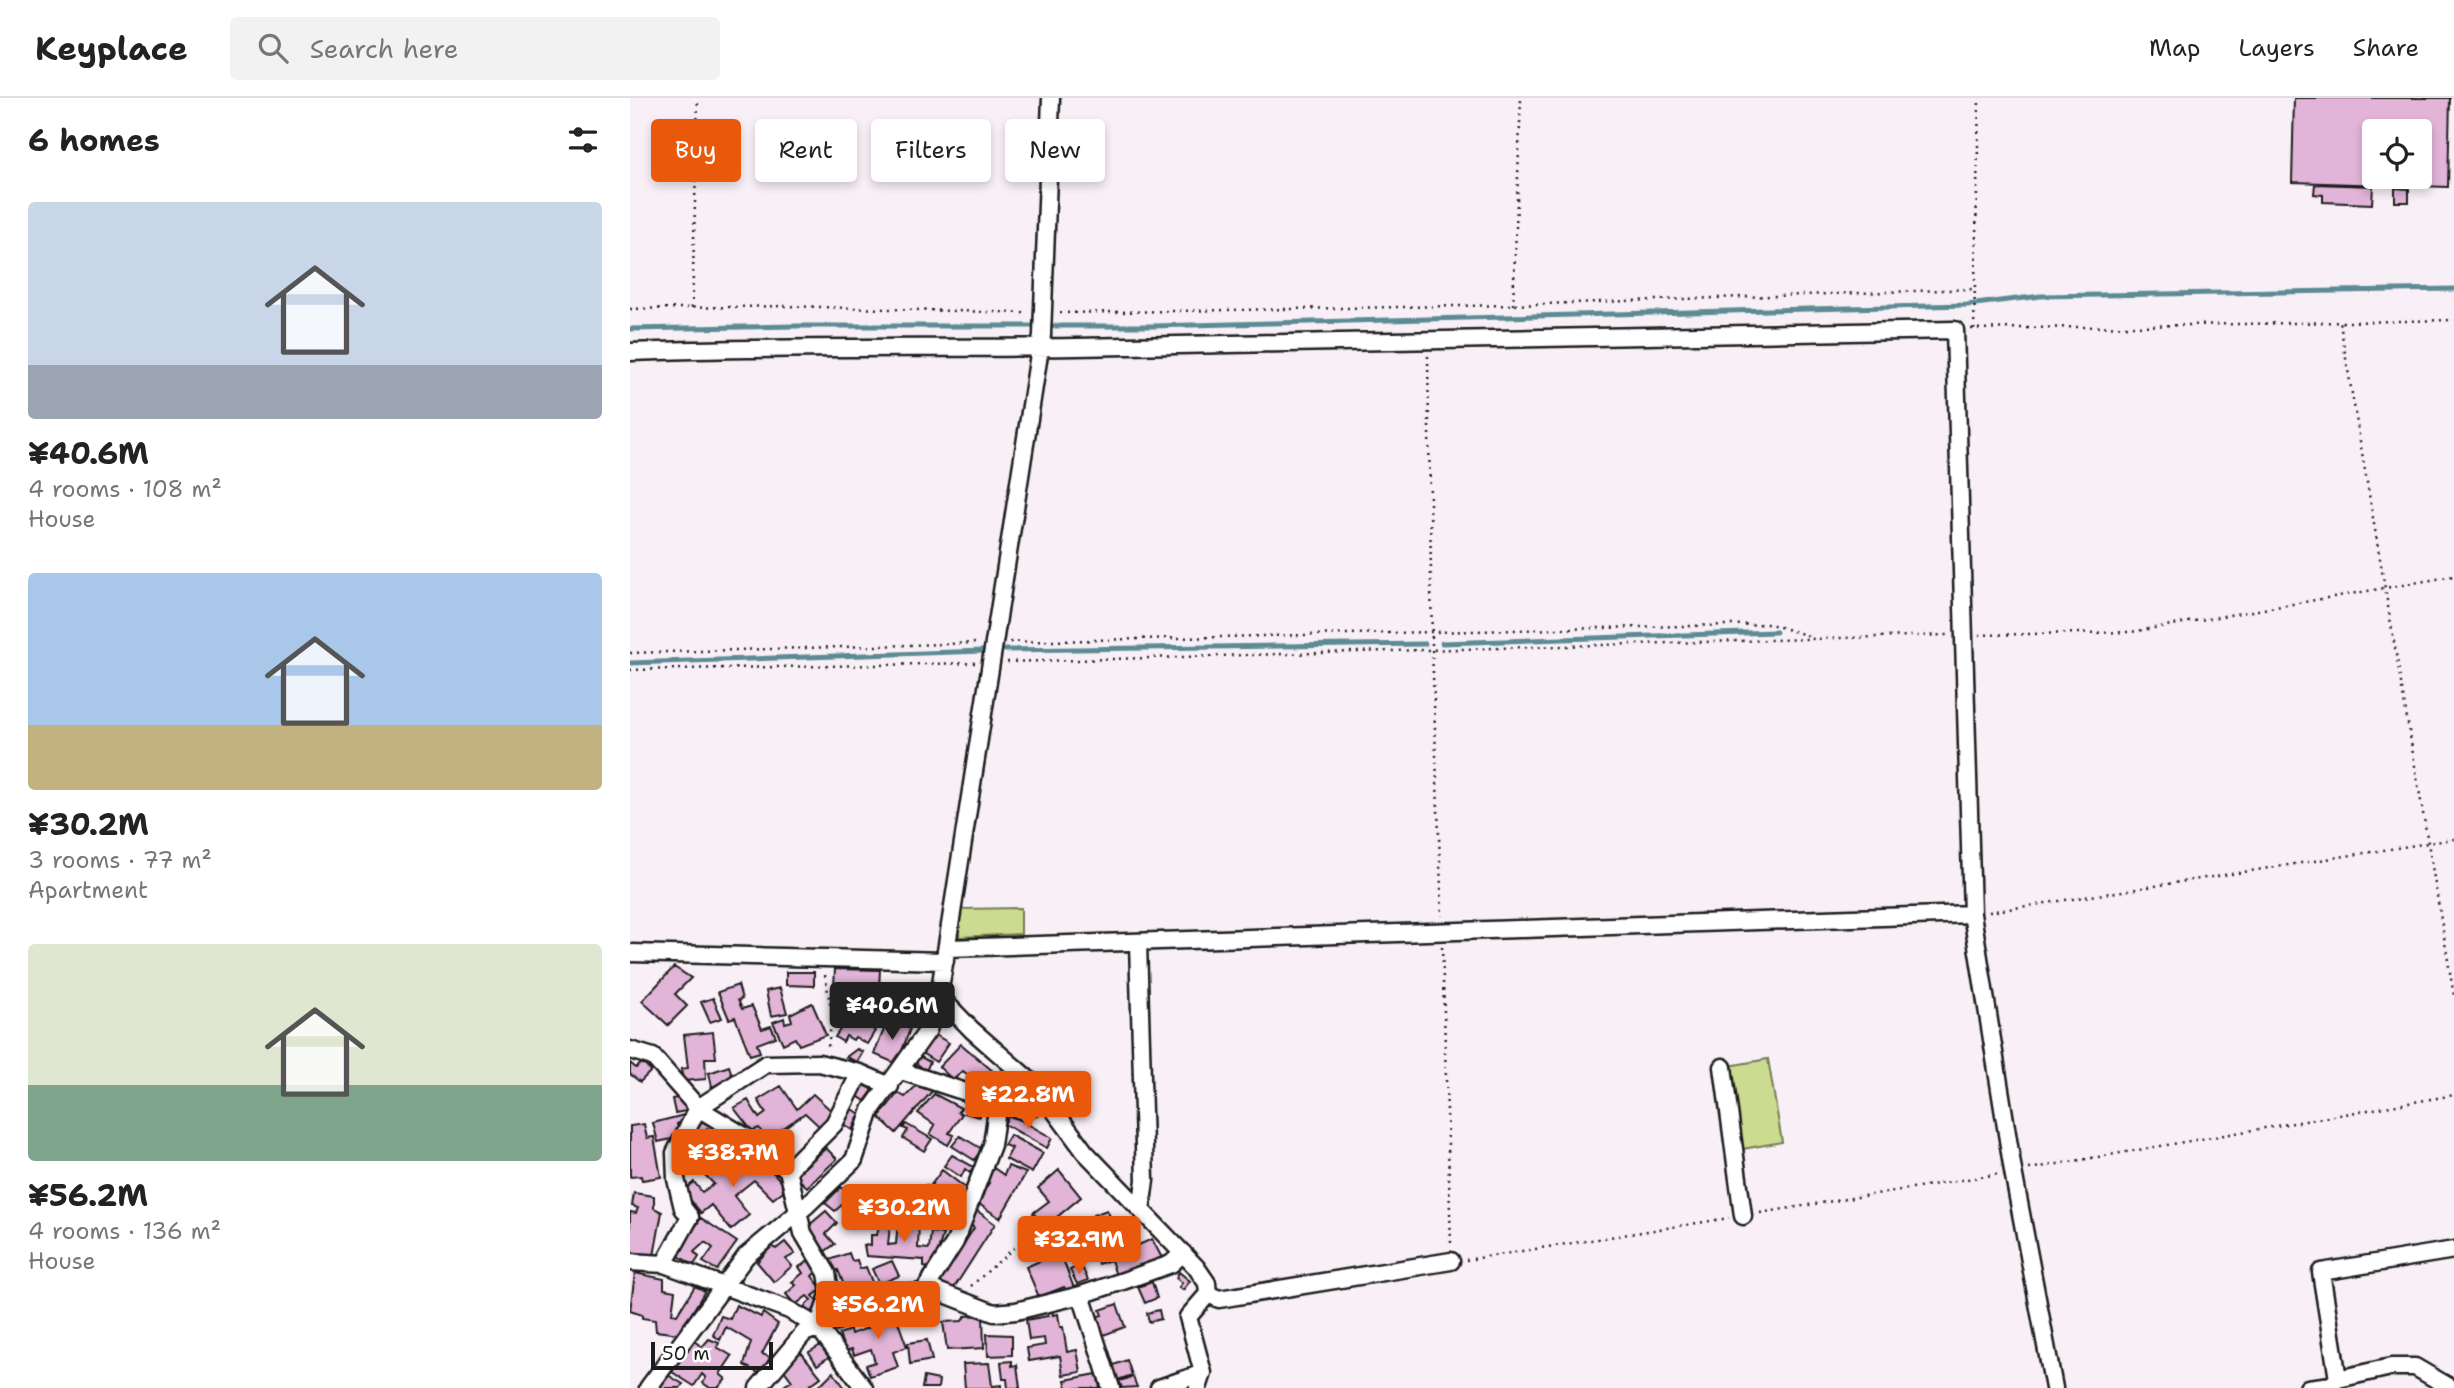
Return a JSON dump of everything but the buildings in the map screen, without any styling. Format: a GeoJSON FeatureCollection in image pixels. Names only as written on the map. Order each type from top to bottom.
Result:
{"type":"FeatureCollection","features":[{"type":"Feature","properties":{"kind":"street"},"geometry":{"type":"LineString","coordinates":[[648,1388],[746,1256],[798,1213],[853,1160],[871,1110],[928,1030],[939,996],[1042,330],[1051,98]]}},
{"type":"Feature","properties":{"kind":"street"},"geometry":{"type":"LineString","coordinates":[[630,352],[1042,330],[1427,342],[1955,330],[1972,914],[2013,1171],[2054,1388]]}},
{"type":"Feature","properties":{"kind":"street"},"geometry":{"type":"LineString","coordinates":[[630,953],[823,957],[946,954],[1442,930],[1972,914]]}},
{"type":"Feature","properties":{"kind":"street"},"geometry":{"type":"LineString","coordinates":[[1138,943],[1145,1180],[1141,1210]]}},
{"type":"Feature","properties":{"kind":"street"},"geometry":{"type":"LineString","coordinates":[[939,996],[972,1030],[1037,1087],[1084,1152],[1183,1253],[1207,1283],[1208,1294],[1188,1317],[1200,1380],[1159,1388]]}},
{"type":"Feature","properties":{"kind":"street"},"geometry":{"type":"LineString","coordinates":[[630,1050],[653,1057],[698,1108],[751,1140],[788,1170],[803,1233],[827,1273],[830,1292],[818,1327]]}},
{"type":"Feature","properties":{"kind":"street"},"geometry":{"type":"LineString","coordinates":[[664,1264],[690,1217],[683,1208],[676,1179],[675,1153],[698,1108],[766,1064],[827,1065],[860,1073],[890,1086]]}},
{"type":"Feature","properties":{"kind":"street"},"geometry":{"type":"LineString","coordinates":[[1723,1067],[1743,1216]]}},
{"type":"Feature","properties":{"kind":"street"},"geometry":{"type":"LineString","coordinates":[[901,1071],[1024,1111],[1047,1101]]}},
{"type":"Feature","properties":{"kind":"street"},"geometry":{"type":"LineString","coordinates":[[788,1170],[834,1124],[860,1073]]}},
{"type":"Feature","properties":{"kind":"street"},"geometry":{"type":"LineString","coordinates":[[924,1291],[955,1242],[992,1145],[998,1102]]}},
{"type":"Feature","properties":{"kind":"street"},"geometry":{"type":"LineString","coordinates":[[2333,1384],[2321,1272],[2454,1250]]}},
{"type":"Feature","properties":{"kind":"street"},"geometry":{"type":"LineString","coordinates":[[758,1388],[804,1332],[924,1291],[932,1289],[994,1313],[1081,1295],[1171,1264],[1183,1253]]}},
{"type":"Feature","properties":{"kind":"street"},"geometry":{"type":"LineString","coordinates":[[1208,1294],[1219,1299],[1451,1261]]}},
{"type":"Feature","properties":{"kind":"street"},"geometry":{"type":"LineString","coordinates":[[630,1262],[664,1264],[789,1310],[818,1327],[864,1388]]}},
{"type":"Feature","properties":{"kind":"street"},"geometry":{"type":"LineString","coordinates":[[1081,1295],[1111,1388]]}},
{"type":"Feature","properties":{"kind":"street"},"geometry":{"type":"LineString","coordinates":[[2308,1388],[2333,1384],[2391,1367],[2415,1367],[2451,1388]]}},
{"type":"Feature","properties":{"kind":"path"},"geometry":{"type":"LineString","coordinates":[[692,308],[698,98]]}},
{"type":"Feature","properties":{"kind":"path"},"geometry":{"type":"LineString","coordinates":[[1513,305],[1521,98]]}},
{"type":"Feature","properties":{"kind":"path"},"geometry":{"type":"LineString","coordinates":[[1974,329],[1979,98]]}},
{"type":"Feature","properties":{"kind":"path"},"geometry":{"type":"LineString","coordinates":[[630,309],[784,306],[1042,330],[1513,305],[1974,289]]}},
{"type":"Feature","properties":{"kind":"path"},"geometry":{"type":"LineString","coordinates":[[1955,330],[2454,320]]}},
{"type":"Feature","properties":{"kind":"path"},"geometry":{"type":"LineString","coordinates":[[2340,323],[2454,996]]}},
{"type":"Feature","properties":{"kind":"path"},"geometry":{"type":"LineString","coordinates":[[1427,342],[1432,648],[1451,1261],[1743,1216],[2454,1095]]}},
{"type":"Feature","properties":{"kind":"path"},"geometry":{"type":"LineString","coordinates":[[630,670],[992,663],[1432,648],[2131,632],[2454,576]]}},
{"type":"Feature","properties":{"kind":"path"},"geometry":{"type":"LineString","coordinates":[[630,653],[1770,624],[1812,638]]}},
{"type":"Feature","properties":{"kind":"path"},"geometry":{"type":"LineString","coordinates":[[1972,914],[2454,839]]}},
{"type":"Feature","properties":{"kind":"path"},"geometry":{"type":"LineString","coordinates":[[823,957],[832,1015],[827,1065]]}},
{"type":"Feature","properties":{"kind":"path"},"geometry":{"type":"LineString","coordinates":[[957,1299],[1042,1223]]}},
{"type":"Feature","properties":{"kind":"green space"},"geometry":{"type":"Polygon","coordinates":[[[1021,908],[1021,934],[959,937],[960,909],[1021,908]]]}},
{"type":"Feature","properties":{"kind":"green space"},"geometry":{"type":"Polygon","coordinates":[[[1768,1059],[1782,1142],[1737,1150],[1723,1067],[1768,1059]]]}},
{"type":"Feature","properties":{"kind":"waterway"},"geometry":{"type":"LineString","coordinates":[[630,329],[1152,326],[1967,305],[2041,296],[2454,289]]}},
{"type":"Feature","properties":{"kind":"waterway"},"geometry":{"type":"LineString","coordinates":[[1442,643],[1776,632]]}},
{"type":"Feature","properties":{"kind":"waterway"},"geometry":{"type":"LineString","coordinates":[[1005,650],[1425,644]]}},
{"type":"Feature","properties":{"kind":"waterway"},"geometry":{"type":"LineString","coordinates":[[630,663],[984,651]]}}]}
